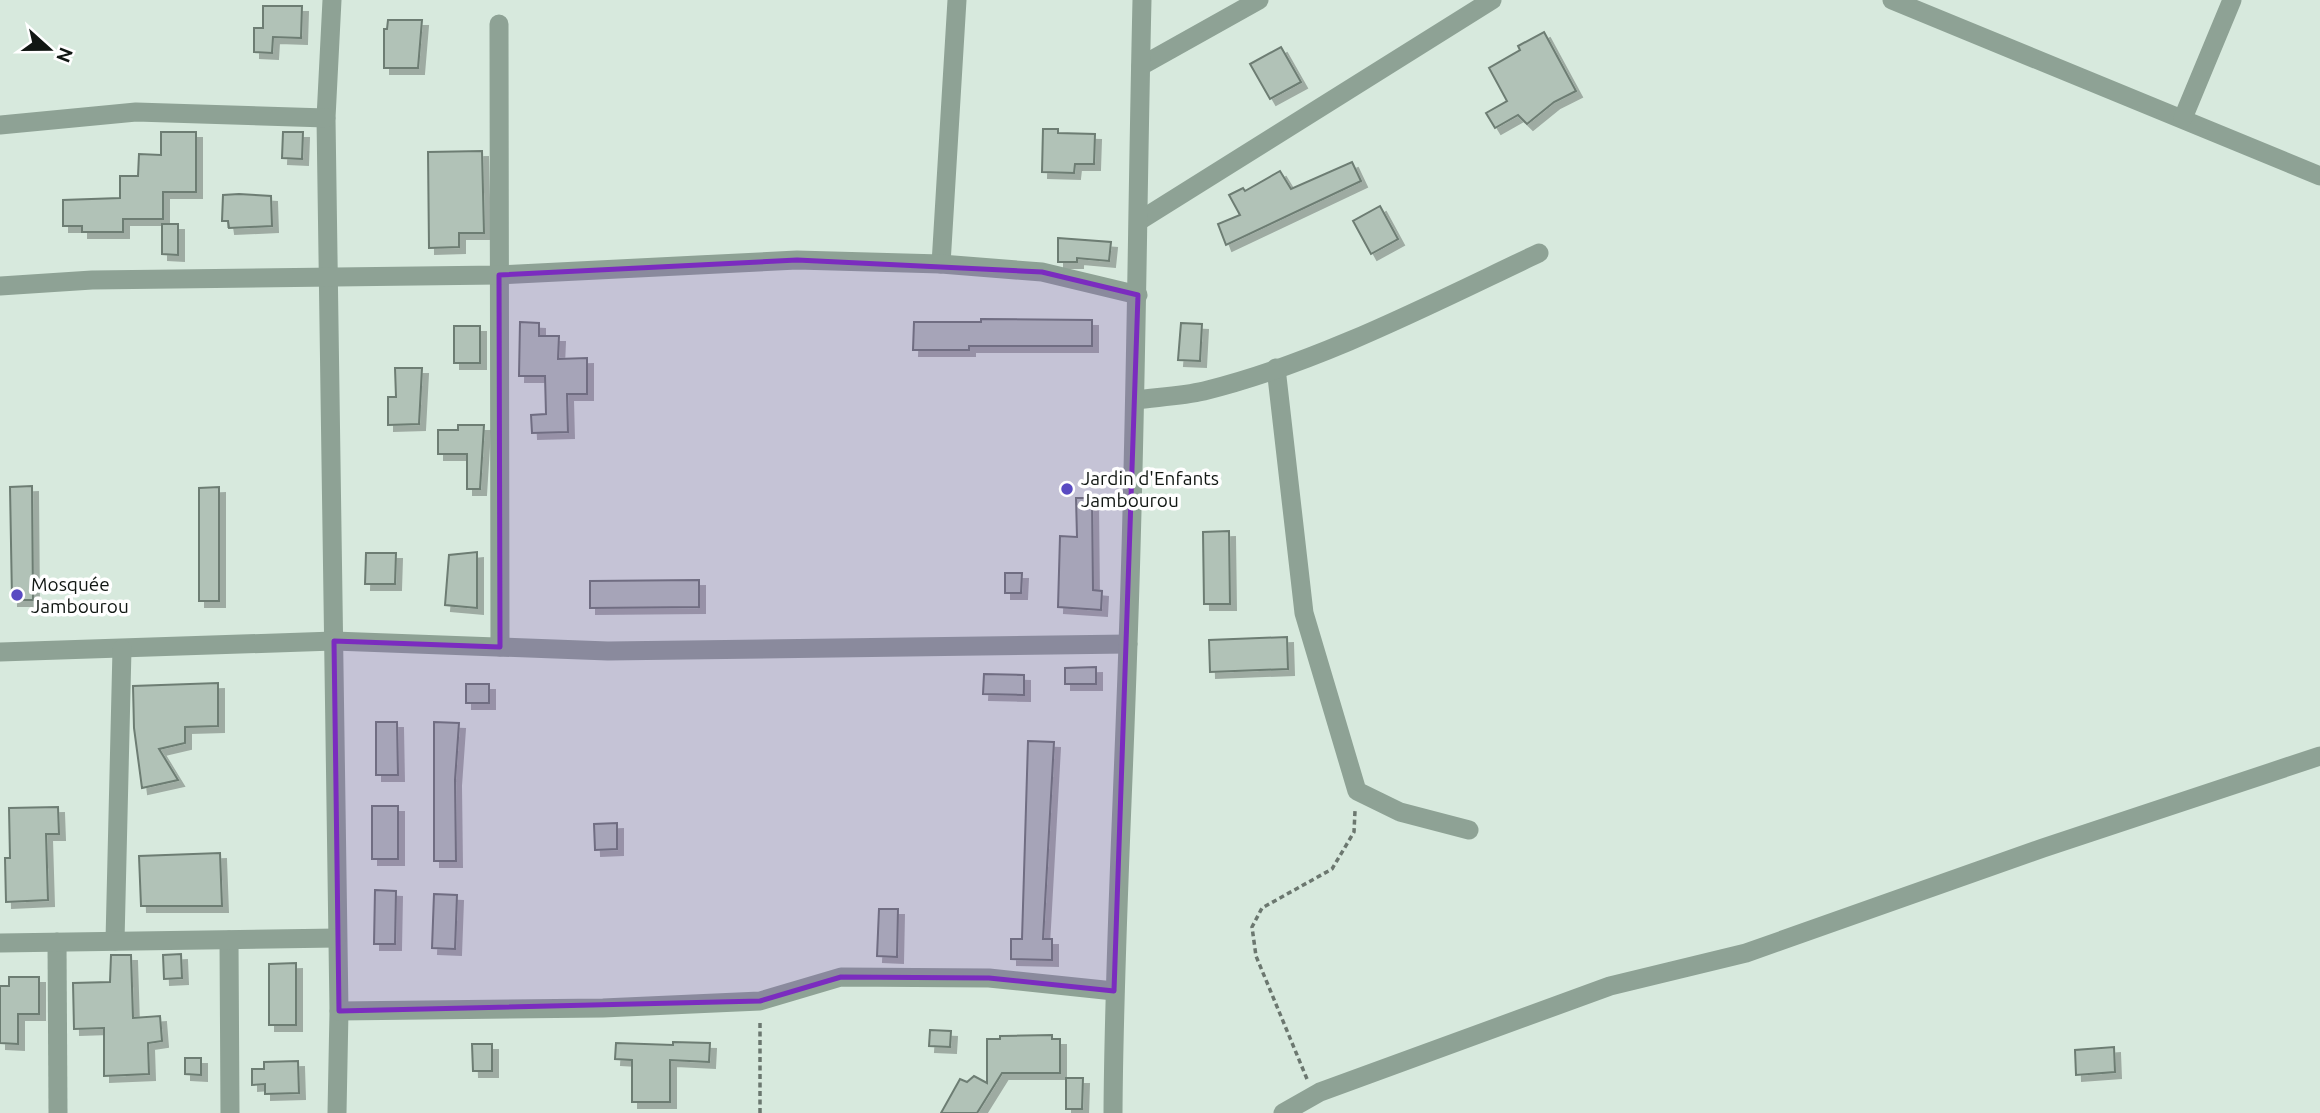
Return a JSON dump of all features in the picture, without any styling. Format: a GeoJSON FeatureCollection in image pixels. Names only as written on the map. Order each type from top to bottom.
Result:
{"type":"FeatureCollection","features":[{"type":"Feature","properties":{"kind":"street"},"geometry":{"type":"LineString","coordinates":[[332,0],[326,118],[339,1011],[337,1113]]}},
{"type":"Feature","properties":{"kind":"street"},"geometry":{"type":"LineString","coordinates":[[941,264],[957,0]]}},
{"type":"Feature","properties":{"kind":"street"},"geometry":{"type":"LineString","coordinates":[[1113,1113],[1114,991],[1138,295],[1142,0]]}},
{"type":"Feature","properties":{"kind":"street"},"geometry":{"type":"LineString","coordinates":[[1141,65],[1259,0]]}},
{"type":"Feature","properties":{"kind":"street"},"geometry":{"type":"LineString","coordinates":[[1139,221],[1492,0]]}},
{"type":"Feature","properties":{"kind":"street"},"geometry":{"type":"LineString","coordinates":[[1892,0],[2320,176]]}},
{"type":"Feature","properties":{"kind":"street"},"geometry":{"type":"LineString","coordinates":[[2183,118],[2232,0]]}},
{"type":"Feature","properties":{"kind":"street"},"geometry":{"type":"LineString","coordinates":[[499,24],[500,647]]}},
{"type":"Feature","properties":{"kind":"street"},"geometry":{"type":"LineString","coordinates":[[0,125],[136,113],[326,118]]}},
{"type":"Feature","properties":{"kind":"street"},"geometry":{"type":"LineString","coordinates":[[1135,400],[1203,391],[1276,368],[1390,324],[1539,253]]}},
{"type":"Feature","properties":{"kind":"street"},"geometry":{"type":"LineString","coordinates":[[0,286],[92,280],[499,275],[797,260],[941,264],[1042,272],[1138,295]]}},
{"type":"Feature","properties":{"kind":"street"},"geometry":{"type":"LineString","coordinates":[[1276,368],[1304,613],[1357,791],[1400,812],[1469,830]]}},
{"type":"Feature","properties":{"kind":"street"},"geometry":{"type":"LineString","coordinates":[[0,652],[334,641],[608,651],[1128,644]]}},
{"type":"Feature","properties":{"kind":"street"},"geometry":{"type":"LineString","coordinates":[[115,941],[122,649]]}},
{"type":"Feature","properties":{"kind":"street"},"geometry":{"type":"LineString","coordinates":[[1283,1113],[1320,1092],[1609,986],[1746,953],[2043,848],[2320,755]]}},
{"type":"Feature","properties":{"kind":"street"},"geometry":{"type":"LineString","coordinates":[[0,943],[337,938]]}},
{"type":"Feature","properties":{"kind":"street"},"geometry":{"type":"LineString","coordinates":[[229,940],[229,1113]]}},
{"type":"Feature","properties":{"kind":"street"},"geometry":{"type":"LineString","coordinates":[[57,942],[58,1113]]}},
{"type":"Feature","properties":{"kind":"street"},"geometry":{"type":"LineString","coordinates":[[339,1011],[603,1008],[760,1001],[841,976],[989,978],[1114,991]]}},
{"type":"Feature","properties":{"kind":"path"},"geometry":{"type":"LineString","coordinates":[[1320,1092],[1306,1077],[1256,956],[1252,927],[1262,908],[1332,869],[1354,832],[1357,791]]}},
{"type":"Feature","properties":{"kind":"path"},"geometry":{"type":"LineString","coordinates":[[760,1001],[760,1113]]}},
{"type":"Feature","properties":{"kind":"highlighted area"},"geometry":{"type":"Polygon","coordinates":[[[797,260],[1042,272],[1138,295],[1114,991],[989,978],[841,977],[760,1001],[339,1011],[334,641],[500,647],[499,275],[797,260]]]}},
{"type":"Feature","properties":{"kind":"building"},"geometry":{"type":"Polygon","coordinates":[[[263,6],[302,6],[301,38],[273,37],[272,53],[254,52],[254,28],[263,28],[263,6]]]}},
{"type":"Feature","properties":{"kind":"building"},"geometry":{"type":"Polygon","coordinates":[[[388,20],[422,20],[418,68],[384,68],[384,29],[387,29],[388,20]]]}},
{"type":"Feature","properties":{"kind":"building"},"geometry":{"type":"Polygon","coordinates":[[[1544,32],[1576,91],[1554,102],[1527,124],[1518,115],[1495,128],[1486,113],[1507,101],[1489,68],[1520,50],[1518,46],[1544,32]]]}},
{"type":"Feature","properties":{"kind":"building"},"geometry":{"type":"Polygon","coordinates":[[[1281,47],[1301,82],[1270,99],[1250,64],[1281,47]]]}},
{"type":"Feature","properties":{"kind":"building"},"geometry":{"type":"Polygon","coordinates":[[[1043,129],[1058,129],[1058,133],[1095,134],[1094,164],[1075,164],[1074,173],[1042,172],[1043,129]]]}},
{"type":"Feature","properties":{"kind":"building"},"geometry":{"type":"Polygon","coordinates":[[[161,132],[196,132],[196,192],[163,192],[163,219],[123,219],[123,232],[82,232],[82,226],[63,226],[63,200],[120,198],[120,176],[138,176],[139,154],[161,155],[161,132]]]}},
{"type":"Feature","properties":{"kind":"building"},"geometry":{"type":"Polygon","coordinates":[[[283,132],[303,132],[302,159],[282,158],[283,132]]]}},
{"type":"Feature","properties":{"kind":"building"},"geometry":{"type":"Polygon","coordinates":[[[482,151],[484,233],[459,233],[459,247],[429,248],[428,152],[482,151]]]}},
{"type":"Feature","properties":{"kind":"building"},"geometry":{"type":"Polygon","coordinates":[[[1352,162],[1361,181],[1226,245],[1218,224],[1240,215],[1229,195],[1243,188],[1245,191],[1280,171],[1291,189],[1352,162]]]}},
{"type":"Feature","properties":{"kind":"building"},"geometry":{"type":"Polygon","coordinates":[[[223,195],[271,196],[272,226],[229,228],[228,221],[222,221],[223,195]]]}},
{"type":"Feature","properties":{"kind":"building"},"geometry":{"type":"Polygon","coordinates":[[[1380,206],[1398,239],[1371,254],[1353,221],[1380,206]]]}},
{"type":"Feature","properties":{"kind":"building"},"geometry":{"type":"Polygon","coordinates":[[[162,224],[178,224],[178,255],[162,254],[162,224]]]}},
{"type":"Feature","properties":{"kind":"building"},"geometry":{"type":"Polygon","coordinates":[[[1058,238],[1111,242],[1109,261],[1077,258],[1077,262],[1058,262],[1058,238]]]}},
{"type":"Feature","properties":{"kind":"building"},"geometry":{"type":"Polygon","coordinates":[[[981,319],[1092,320],[1092,346],[969,346],[969,350],[913,350],[914,322],[981,322],[981,319]]]}},
{"type":"Feature","properties":{"kind":"building"},"geometry":{"type":"Polygon","coordinates":[[[520,322],[539,323],[539,336],[559,336],[558,359],[587,358],[587,394],[567,394],[568,432],[532,433],[531,415],[546,414],[545,376],[519,376],[520,322]]]}},
{"type":"Feature","properties":{"kind":"building"},"geometry":{"type":"Polygon","coordinates":[[[1181,323],[1202,324],[1200,361],[1178,360],[1181,323]]]}},
{"type":"Feature","properties":{"kind":"building"},"geometry":{"type":"Polygon","coordinates":[[[454,326],[480,326],[480,363],[454,363],[454,326]]]}},
{"type":"Feature","properties":{"kind":"building"},"geometry":{"type":"Polygon","coordinates":[[[395,368],[422,368],[419,424],[388,425],[388,397],[396,397],[395,368]]]}},
{"type":"Feature","properties":{"kind":"building"},"geometry":{"type":"Polygon","coordinates":[[[458,425],[484,425],[480,489],[467,489],[467,454],[438,454],[438,430],[458,430],[458,425]]]}},
{"type":"Feature","properties":{"kind":"building"},"geometry":{"type":"Polygon","coordinates":[[[32,486],[33,600],[12,600],[10,487],[32,486]]]}},
{"type":"Feature","properties":{"kind":"building"},"geometry":{"type":"Polygon","coordinates":[[[219,487],[219,601],[199,601],[199,488],[219,487]]]}},
{"type":"Feature","properties":{"kind":"building"},"geometry":{"type":"Polygon","coordinates":[[[1076,498],[1092,498],[1093,590],[1102,591],[1101,610],[1058,607],[1060,536],[1077,537],[1076,498]]]}},
{"type":"Feature","properties":{"kind":"building"},"geometry":{"type":"Polygon","coordinates":[[[1229,531],[1230,604],[1204,604],[1203,532],[1229,531]]]}},
{"type":"Feature","properties":{"kind":"building"},"geometry":{"type":"Polygon","coordinates":[[[477,552],[477,608],[445,605],[449,555],[477,552]]]}},
{"type":"Feature","properties":{"kind":"building"},"geometry":{"type":"Polygon","coordinates":[[[366,553],[396,553],[395,584],[365,584],[366,553]]]}},
{"type":"Feature","properties":{"kind":"building"},"geometry":{"type":"Polygon","coordinates":[[[1005,573],[1022,573],[1021,593],[1005,593],[1005,573]]]}},
{"type":"Feature","properties":{"kind":"building"},"geometry":{"type":"Polygon","coordinates":[[[699,580],[699,607],[590,608],[590,581],[699,580]]]}},
{"type":"Feature","properties":{"kind":"building"},"geometry":{"type":"Polygon","coordinates":[[[1287,637],[1288,669],[1210,672],[1209,640],[1287,637]]]}},
{"type":"Feature","properties":{"kind":"building"},"geometry":{"type":"Polygon","coordinates":[[[1096,667],[1096,684],[1065,684],[1065,668],[1096,667]]]}},
{"type":"Feature","properties":{"kind":"building"},"geometry":{"type":"Polygon","coordinates":[[[984,674],[1024,675],[1024,695],[983,694],[984,674]]]}},
{"type":"Feature","properties":{"kind":"building"},"geometry":{"type":"Polygon","coordinates":[[[218,683],[218,726],[185,727],[185,743],[159,749],[178,780],[142,788],[134,728],[133,686],[218,683]]]}},
{"type":"Feature","properties":{"kind":"building"},"geometry":{"type":"Polygon","coordinates":[[[466,684],[489,684],[489,703],[466,703],[466,684]]]}},
{"type":"Feature","properties":{"kind":"building"},"geometry":{"type":"Polygon","coordinates":[[[376,722],[397,722],[398,775],[376,775],[376,722]]]}},
{"type":"Feature","properties":{"kind":"building"},"geometry":{"type":"Polygon","coordinates":[[[434,722],[459,723],[455,780],[456,861],[434,861],[434,722]]]}},
{"type":"Feature","properties":{"kind":"building"},"geometry":{"type":"Polygon","coordinates":[[[1028,741],[1054,742],[1043,939],[1052,939],[1052,960],[1011,959],[1011,939],[1022,939],[1028,741]]]}},
{"type":"Feature","properties":{"kind":"building"},"geometry":{"type":"Polygon","coordinates":[[[372,806],[398,806],[398,859],[372,859],[372,806]]]}},
{"type":"Feature","properties":{"kind":"building"},"geometry":{"type":"Polygon","coordinates":[[[58,807],[59,834],[46,834],[48,900],[6,902],[5,858],[10,858],[9,808],[58,807]]]}},
{"type":"Feature","properties":{"kind":"building"},"geometry":{"type":"Polygon","coordinates":[[[617,823],[617,849],[595,850],[594,824],[617,823]]]}},
{"type":"Feature","properties":{"kind":"building"},"geometry":{"type":"Polygon","coordinates":[[[220,853],[222,906],[141,906],[139,856],[220,853]]]}},
{"type":"Feature","properties":{"kind":"building"},"geometry":{"type":"Polygon","coordinates":[[[375,890],[396,891],[395,944],[374,944],[375,890]]]}},
{"type":"Feature","properties":{"kind":"building"},"geometry":{"type":"Polygon","coordinates":[[[434,894],[457,895],[455,949],[432,948],[434,894]]]}},
{"type":"Feature","properties":{"kind":"building"},"geometry":{"type":"Polygon","coordinates":[[[879,909],[898,909],[897,957],[877,956],[879,909]]]}},
{"type":"Feature","properties":{"kind":"building"},"geometry":{"type":"Polygon","coordinates":[[[181,954],[182,978],[164,979],[163,955],[181,954]]]}},
{"type":"Feature","properties":{"kind":"building"},"geometry":{"type":"Polygon","coordinates":[[[111,955],[131,955],[133,1018],[160,1016],[162,1041],[148,1043],[149,1074],[104,1076],[104,1028],[74,1029],[73,983],[110,982],[111,955]]]}},
{"type":"Feature","properties":{"kind":"building"},"geometry":{"type":"Polygon","coordinates":[[[296,963],[296,1025],[269,1025],[269,964],[296,963]]]}},
{"type":"Feature","properties":{"kind":"building"},"geometry":{"type":"Polygon","coordinates":[[[9,977],[39,977],[39,1014],[18,1014],[18,1044],[0,1043],[0,986],[9,986],[9,977]]]}},
{"type":"Feature","properties":{"kind":"building"},"geometry":{"type":"Polygon","coordinates":[[[930,1030],[951,1031],[950,1047],[929,1046],[930,1030]]]}},
{"type":"Feature","properties":{"kind":"building"},"geometry":{"type":"Polygon","coordinates":[[[1052,1035],[1052,1039],[1060,1039],[1060,1073],[1002,1073],[977,1113],[941,1113],[960,1079],[967,1082],[974,1076],[987,1083],[987,1039],[1000,1039],[1000,1036],[1052,1035]]]}},
{"type":"Feature","properties":{"kind":"building"},"geometry":{"type":"Polygon","coordinates":[[[673,1042],[710,1043],[709,1062],[670,1060],[670,1102],[632,1102],[632,1060],[615,1059],[616,1043],[673,1045],[673,1042]]]}},
{"type":"Feature","properties":{"kind":"building"},"geometry":{"type":"Polygon","coordinates":[[[472,1044],[492,1044],[492,1071],[473,1071],[472,1044]]]}},
{"type":"Feature","properties":{"kind":"building"},"geometry":{"type":"Polygon","coordinates":[[[2114,1047],[2115,1072],[2076,1075],[2075,1050],[2114,1047]]]}},
{"type":"Feature","properties":{"kind":"building"},"geometry":{"type":"Polygon","coordinates":[[[185,1058],[201,1058],[201,1075],[185,1074],[185,1058]]]}},
{"type":"Feature","properties":{"kind":"building"},"geometry":{"type":"Polygon","coordinates":[[[298,1061],[299,1093],[265,1094],[265,1084],[252,1085],[252,1069],[264,1069],[264,1062],[298,1061]]]}},
{"type":"Feature","properties":{"kind":"building"},"geometry":{"type":"Polygon","coordinates":[[[1066,1078],[1083,1078],[1082,1109],[1066,1109],[1066,1078]]]}},
{"type":"Feature","properties":{"kind":"place","name":"Jardin d'Enfants Jambourou"},"geometry":{"type":"Point","coordinates":[1067,489]}},
{"type":"Feature","properties":{"kind":"place","name":"Mosquée Jambourou"},"geometry":{"type":"Point","coordinates":[17,595]}}]}
